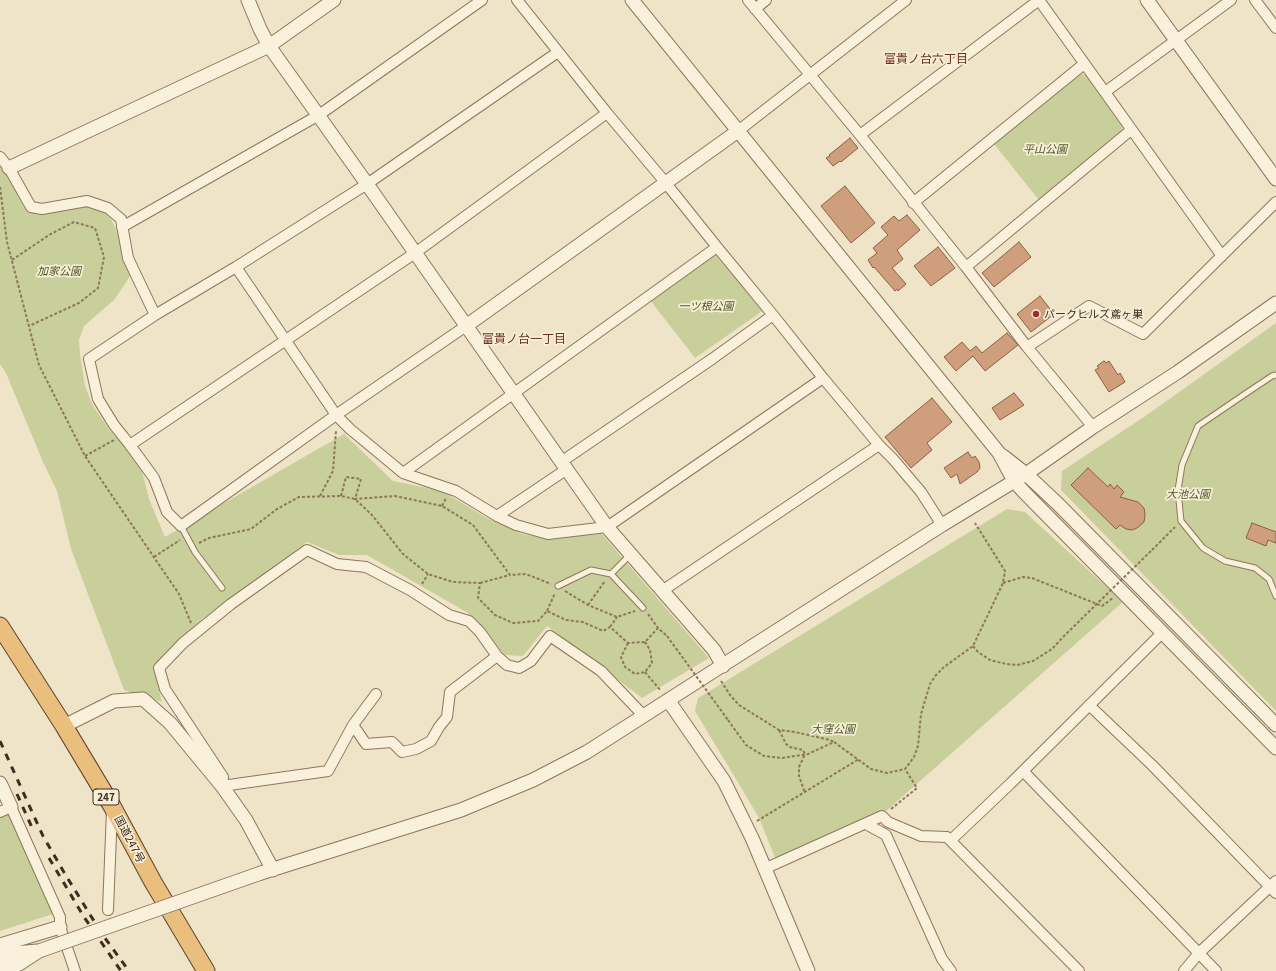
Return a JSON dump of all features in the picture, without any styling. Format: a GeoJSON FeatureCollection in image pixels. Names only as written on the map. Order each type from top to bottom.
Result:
{"type":"FeatureCollection","features":[{"type":"Feature","properties":{"kind":"highway","name":"国道247号"},"geometry":{"type":"LineString","coordinates":[[0,626],[64,726],[112,806],[153,882],[206,971]]}},
{"type":"Feature","properties":{"kind":"street"},"geometry":{"type":"LineString","coordinates":[[248,0],[269,46],[319,115],[607,527],[714,650],[723,666]]}},
{"type":"Feature","properties":{"kind":"street"},"geometry":{"type":"LineString","coordinates":[[9,168],[269,46],[334,0]]}},
{"type":"Feature","properties":{"kind":"street"},"geometry":{"type":"LineString","coordinates":[[122,227],[319,115],[482,0]]}},
{"type":"Feature","properties":{"kind":"street"},"geometry":{"type":"LineString","coordinates":[[517,0],[607,113],[666,182],[717,248],[823,378],[879,445],[921,492],[942,525]]}},
{"type":"Feature","properties":{"kind":"street"},"geometry":{"type":"LineString","coordinates":[[632,0],[999,453],[1014,481],[1276,748]]}},
{"type":"Feature","properties":{"kind":"street"},"geometry":{"type":"LineString","coordinates":[[748,0],[860,135],[913,203],[966,267],[1026,348],[1093,427]]}},
{"type":"Feature","properties":{"kind":"street"},"geometry":{"type":"LineString","coordinates":[[755,8],[766,0]]}},
{"type":"Feature","properties":{"kind":"street"},"geometry":{"type":"LineString","coordinates":[[558,52],[367,184],[236,267],[155,315],[89,359],[98,399],[114,425],[154,478],[167,512],[181,526],[338,417],[738,131],[906,0]]}},
{"type":"Feature","properties":{"kind":"street"},"geometry":{"type":"LineString","coordinates":[[860,135],[1039,0],[1222,256]]}},
{"type":"Feature","properties":{"kind":"street"},"geometry":{"type":"LineString","coordinates":[[1147,0],[1276,179]]}},
{"type":"Feature","properties":{"kind":"street"},"geometry":{"type":"LineString","coordinates":[[1105,92],[1177,41],[1231,0]]}},
{"type":"Feature","properties":{"kind":"street"},"geometry":{"type":"LineString","coordinates":[[1256,0],[1276,28]]}},
{"type":"Feature","properties":{"kind":"street"},"geometry":{"type":"LineString","coordinates":[[913,203],[1084,64]]}},
{"type":"Feature","properties":{"kind":"street"},"geometry":{"type":"LineString","coordinates":[[130,445],[286,342],[415,254],[607,113]]}},
{"type":"Feature","properties":{"kind":"street"},"geometry":{"type":"LineString","coordinates":[[966,267],[1131,130]]}},
{"type":"Feature","properties":{"kind":"street"},"geometry":{"type":"LineString","coordinates":[[0,158],[9,168],[31,207],[42,210],[88,200],[108,208],[121,219],[128,258],[155,315]]}},
{"type":"Feature","properties":{"kind":"street"},"geometry":{"type":"LineString","coordinates":[[1026,348],[1089,306],[1143,334],[1276,202]]}},
{"type":"Feature","properties":{"kind":"street"},"geometry":{"type":"LineString","coordinates":[[403,473],[717,248]]}},
{"type":"Feature","properties":{"kind":"street"},"geometry":{"type":"LineString","coordinates":[[236,267],[338,417],[403,473],[456,491],[497,516],[516,525],[548,534],[607,527],[823,378]]}},
{"type":"Feature","properties":{"kind":"street"},"geometry":{"type":"LineString","coordinates":[[0,958],[17,958],[267,872],[461,810],[533,780],[587,752],[942,525],[1026,474],[1093,427],[1178,372],[1276,302]]}},
{"type":"Feature","properties":{"kind":"street"},"geometry":{"type":"LineString","coordinates":[[497,516],[564,465],[773,315]]}},
{"type":"Feature","properties":{"kind":"street"},"geometry":{"type":"LineString","coordinates":[[662,590],[879,445]]}},
{"type":"Feature","properties":{"kind":"street"},"geometry":{"type":"LineString","coordinates":[[999,453],[1026,474],[1058,504],[1276,725]]}},
{"type":"Feature","properties":{"kind":"street"},"geometry":{"type":"LineString","coordinates":[[222,786],[223,777],[165,689],[159,668],[183,643],[231,604],[307,550],[337,564],[366,567],[410,590],[448,614],[469,621],[480,632],[497,656],[507,665],[519,668],[531,661],[550,636],[601,672],[643,715]]}},
{"type":"Feature","properties":{"kind":"street"},"geometry":{"type":"LineString","coordinates":[[951,840],[1162,633]]}},
{"type":"Feature","properties":{"kind":"street"},"geometry":{"type":"LineString","coordinates":[[353,725],[366,744],[392,742],[402,752],[416,749],[430,741],[447,717],[450,692],[497,656]]}},
{"type":"Feature","properties":{"kind":"street"},"geometry":{"type":"LineString","coordinates":[[222,786],[328,771],[353,725],[376,694]]}},
{"type":"Feature","properties":{"kind":"street"},"geometry":{"type":"LineString","coordinates":[[64,726],[114,701],[143,699],[170,723],[222,786],[246,820],[267,872]]}},
{"type":"Feature","properties":{"kind":"street"},"geometry":{"type":"LineString","coordinates":[[668,700],[724,781],[808,971]]}},
{"type":"Feature","properties":{"kind":"street"},"geometry":{"type":"LineString","coordinates":[[1088,705],[1153,766],[1274,887],[1199,953],[1184,971]]}},
{"type":"Feature","properties":{"kind":"street"},"geometry":{"type":"LineString","coordinates":[[1023,770],[1216,971]]}},
{"type":"Feature","properties":{"kind":"street"},"geometry":{"type":"LineString","coordinates":[[0,783],[5,809],[60,917],[60,927],[76,971]]}},
{"type":"Feature","properties":{"kind":"street"},"geometry":{"type":"LineString","coordinates":[[108,910],[108,873],[112,806]]}},
{"type":"Feature","properties":{"kind":"street"},"geometry":{"type":"LineString","coordinates":[[764,869],[882,816],[888,822],[921,836],[947,837],[1079,971]]}},
{"type":"Feature","properties":{"kind":"street"},"geometry":{"type":"LineString","coordinates":[[866,824],[886,835],[942,959],[951,971]]}},
{"type":"Feature","properties":{"kind":"street"},"geometry":{"type":"LineString","coordinates":[[0,945],[60,927]]}},
{"type":"Feature","properties":{"kind":"street"},"geometry":{"type":"LineString","coordinates":[[2,971],[17,958]]}},
{"type":"Feature","properties":{"kind":"lane"},"geometry":{"type":"LineString","coordinates":[[1276,375],[1272,376],[1198,426],[1182,465],[1178,490],[1182,521],[1202,548],[1225,561],[1255,568],[1269,579],[1276,596]]}},
{"type":"Feature","properties":{"kind":"lane"},"geometry":{"type":"LineString","coordinates":[[181,526],[192,547],[222,588]]}},
{"type":"Feature","properties":{"kind":"lane"},"geometry":{"type":"LineString","coordinates":[[611,574],[630,554]]}},
{"type":"Feature","properties":{"kind":"lane"},"geometry":{"type":"LineString","coordinates":[[558,586],[591,570],[611,574],[643,608]]}},
{"type":"Feature","properties":{"kind":"path"},"geometry":{"type":"LineString","coordinates":[[0,187],[7,242],[39,365],[86,456],[179,594],[195,634]]}},
{"type":"Feature","properties":{"kind":"path"},"geometry":{"type":"LineString","coordinates":[[12,260],[49,235],[74,222],[96,228],[104,257],[98,288],[79,303],[29,326]]}},
{"type":"Feature","properties":{"kind":"path"},"geometry":{"type":"LineString","coordinates":[[320,496],[333,471],[335,433],[338,417]]}},
{"type":"Feature","properties":{"kind":"path"},"geometry":{"type":"LineString","coordinates":[[86,456],[122,435]]}},
{"type":"Feature","properties":{"kind":"path"},"geometry":{"type":"LineString","coordinates":[[341,496],[346,477],[361,479],[355,499]]}},
{"type":"Feature","properties":{"kind":"path"},"geometry":{"type":"LineString","coordinates":[[192,547],[209,538],[251,529],[277,509],[299,497],[341,496],[355,499],[395,496],[442,506],[473,525],[510,574]]}},
{"type":"Feature","properties":{"kind":"path"},"geometry":{"type":"LineString","coordinates":[[355,499],[372,514],[403,554],[428,574],[453,582],[480,583],[510,574],[526,574],[558,586],[588,604],[617,617]]}},
{"type":"Feature","properties":{"kind":"path"},"geometry":{"type":"LineString","coordinates":[[973,646],[978,652],[990,660],[1006,664],[1017,665],[1033,661],[1052,649],[1182,521]]}},
{"type":"Feature","properties":{"kind":"path"},"geometry":{"type":"LineString","coordinates":[[721,681],[739,705],[779,730],[830,740],[872,769],[878,771],[887,773],[905,769],[914,757],[918,746],[921,714],[930,684],[944,667],[973,646],[1003,583],[1005,571],[974,523]]}},
{"type":"Feature","properties":{"kind":"path"},"geometry":{"type":"LineString","coordinates":[[154,557],[186,536]]}},
{"type":"Feature","properties":{"kind":"path"},"geometry":{"type":"LineString","coordinates":[[588,604],[611,574]]}},
{"type":"Feature","properties":{"kind":"path"},"geometry":{"type":"LineString","coordinates":[[1003,583],[1024,577],[1032,578],[1102,606],[1116,596]]}},
{"type":"Feature","properties":{"kind":"path"},"geometry":{"type":"LineString","coordinates":[[480,583],[478,598],[495,615],[513,623],[538,621],[547,611],[558,586]]}},
{"type":"Feature","properties":{"kind":"path"},"geometry":{"type":"LineString","coordinates":[[547,611],[566,620],[583,622],[603,631],[610,627],[617,617],[643,608],[658,628],[667,636],[746,745],[764,756],[782,758],[805,754],[834,742]]}},
{"type":"Feature","properties":{"kind":"path"},"geometry":{"type":"LineString","coordinates":[[610,627],[628,643],[645,642],[658,628]]}},
{"type":"Feature","properties":{"kind":"path"},"geometry":{"type":"LineString","coordinates":[[628,643],[621,657],[625,667],[635,674],[645,672],[652,663],[650,650],[645,642]]}},
{"type":"Feature","properties":{"kind":"path"},"geometry":{"type":"LineString","coordinates":[[645,672],[668,700]]}},
{"type":"Feature","properties":{"kind":"path"},"geometry":{"type":"LineString","coordinates":[[779,730],[786,744],[790,747],[802,750],[805,754]]}},
{"type":"Feature","properties":{"kind":"path"},"geometry":{"type":"LineString","coordinates":[[805,754],[799,767],[799,776],[805,793]]}},
{"type":"Feature","properties":{"kind":"path"},"geometry":{"type":"LineString","coordinates":[[757,821],[859,759]]}},
{"type":"Feature","properties":{"kind":"path"},"geometry":{"type":"LineString","coordinates":[[884,818],[893,807],[917,788],[905,769]]}},
{"type":"Feature","properties":{"kind":"green space","name":"平山公園"},"geometry":{"type":"Polygon","coordinates":[[[1080,74],[1086,75],[1123,126],[1121,133],[1039,200],[994,144],[1080,74]]]}},
{"type":"Feature","properties":{"kind":"green space","name":"加家公園"},"geometry":{"type":"Polygon","coordinates":[[[0,165],[6,171],[24,208],[40,215],[85,206],[102,210],[111,219],[121,240],[131,275],[114,300],[84,326],[79,340],[80,354],[85,386],[92,404],[110,431],[134,455],[142,471],[149,499],[165,537],[344,434],[393,481],[442,491],[487,518],[522,534],[549,539],[601,533],[709,658],[642,698],[547,626],[523,656],[505,655],[468,613],[367,555],[339,555],[307,542],[202,619],[153,668],[162,702],[124,690],[71,549],[57,491],[43,462],[6,373],[0,364],[0,165]]]}},
{"type":"Feature","properties":{"kind":"green space","name":"一ツ根公園"},"geometry":{"type":"Polygon","coordinates":[[[714,254],[764,310],[695,358],[650,300],[714,254]]]}},
{"type":"Feature","properties":{"kind":"green space","name":"大池公園"},"geometry":{"type":"Polygon","coordinates":[[[1276,323],[1276,711],[1061,490],[1062,471],[1144,417],[1276,323]]]}},
{"type":"Feature","properties":{"kind":"green space","name":"大窪公園"},"geometry":{"type":"Polygon","coordinates":[[[1007,509],[1025,512],[1123,602],[885,812],[776,860],[759,818],[695,711],[698,698],[1007,509]]]}},
{"type":"Feature","properties":{"kind":"green space"},"geometry":{"type":"Polygon","coordinates":[[[9,812],[53,914],[0,931],[0,816],[9,812]]]}},
{"type":"Feature","properties":{"kind":"building"},"geometry":{"type":"Polygon","coordinates":[[[850,138],[858,148],[841,162],[840,161],[833,166],[826,158],[850,138]]]}},
{"type":"Feature","properties":{"kind":"building"},"geometry":{"type":"Polygon","coordinates":[[[845,186],[875,223],[851,243],[821,206],[845,186]]]}},
{"type":"Feature","properties":{"kind":"building"},"geometry":{"type":"Polygon","coordinates":[[[907,215],[920,230],[897,250],[903,259],[892,268],[906,284],[898,291],[897,289],[895,291],[874,267],[873,268],[868,260],[877,253],[873,248],[888,235],[881,227],[894,216],[899,221],[907,215]]]}},
{"type":"Feature","properties":{"kind":"building"},"geometry":{"type":"Polygon","coordinates":[[[1019,242],[1031,257],[994,287],[982,273],[1019,242]]]}},
{"type":"Feature","properties":{"kind":"building"},"geometry":{"type":"Polygon","coordinates":[[[938,247],[955,268],[931,286],[914,266],[938,247]]]}},
{"type":"Feature","properties":{"kind":"building","name":"パークヒルズ鳶ヶ巣"},"geometry":{"type":"Polygon","coordinates":[[[1040,296],[1054,314],[1031,332],[1017,314],[1040,296]]]}},
{"type":"Feature","properties":{"kind":"building"},"geometry":{"type":"Polygon","coordinates":[[[1007,333],[1018,345],[985,371],[973,356],[956,371],[944,357],[962,342],[970,351],[976,346],[982,353],[1007,333]]]}},
{"type":"Feature","properties":{"kind":"building"},"geometry":{"type":"Polygon","coordinates":[[[1104,361],[1106,363],[1109,361],[1118,375],[1120,373],[1125,382],[1109,392],[1095,370],[1099,368],[1097,366],[1104,361]]]}},
{"type":"Feature","properties":{"kind":"building"},"geometry":{"type":"Polygon","coordinates":[[[1014,393],[1024,405],[1000,420],[992,408],[1014,393]]]}},
{"type":"Feature","properties":{"kind":"building"},"geometry":{"type":"Polygon","coordinates":[[[932,398],[952,422],[927,443],[932,450],[911,468],[885,437],[932,398]]]}},
{"type":"Feature","properties":{"kind":"building"},"geometry":{"type":"Polygon","coordinates":[[[968,452],[972,458],[975,456],[979,462],[980,468],[977,472],[960,484],[957,474],[951,478],[944,468],[968,452]]]}},
{"type":"Feature","properties":{"kind":"building"},"geometry":{"type":"Polygon","coordinates":[[[1088,468],[1108,487],[1110,484],[1114,489],[1117,485],[1124,492],[1120,497],[1138,502],[1144,508],[1144,522],[1132,530],[1126,529],[1120,525],[1116,529],[1071,485],[1088,468]]]}},
{"type":"Feature","properties":{"kind":"building"},"geometry":{"type":"Polygon","coordinates":[[[1252,523],[1276,532],[1276,543],[1268,540],[1266,546],[1246,538],[1252,523]]]}},
{"type":"Feature","properties":{"kind":"railway"},"geometry":{"type":"LineString","coordinates":[[0,741],[43,836],[102,934],[129,971]]}},
{"type":"Feature","properties":{"kind":"railway"},"geometry":{"type":"LineString","coordinates":[[17,794],[34,832]]}},
{"type":"Feature","properties":{"kind":"railway"},"geometry":{"type":"LineString","coordinates":[[49,858],[84,917],[121,971]]}},
{"type":"Feature","properties":{"kind":"place","name":"パークヒルズ鳶ヶ巣"},"geometry":{"type":"Point","coordinates":[1036,314]}},
{"type":"Feature","properties":{"kind":"district","name":"富貴ノ台六丁目"},"geometry":{"type":"Point","coordinates":[926,58]}},
{"type":"Feature","properties":{"kind":"district","name":"富貴ノ台一丁目"},"geometry":{"type":"Point","coordinates":[524,338]}}]}
